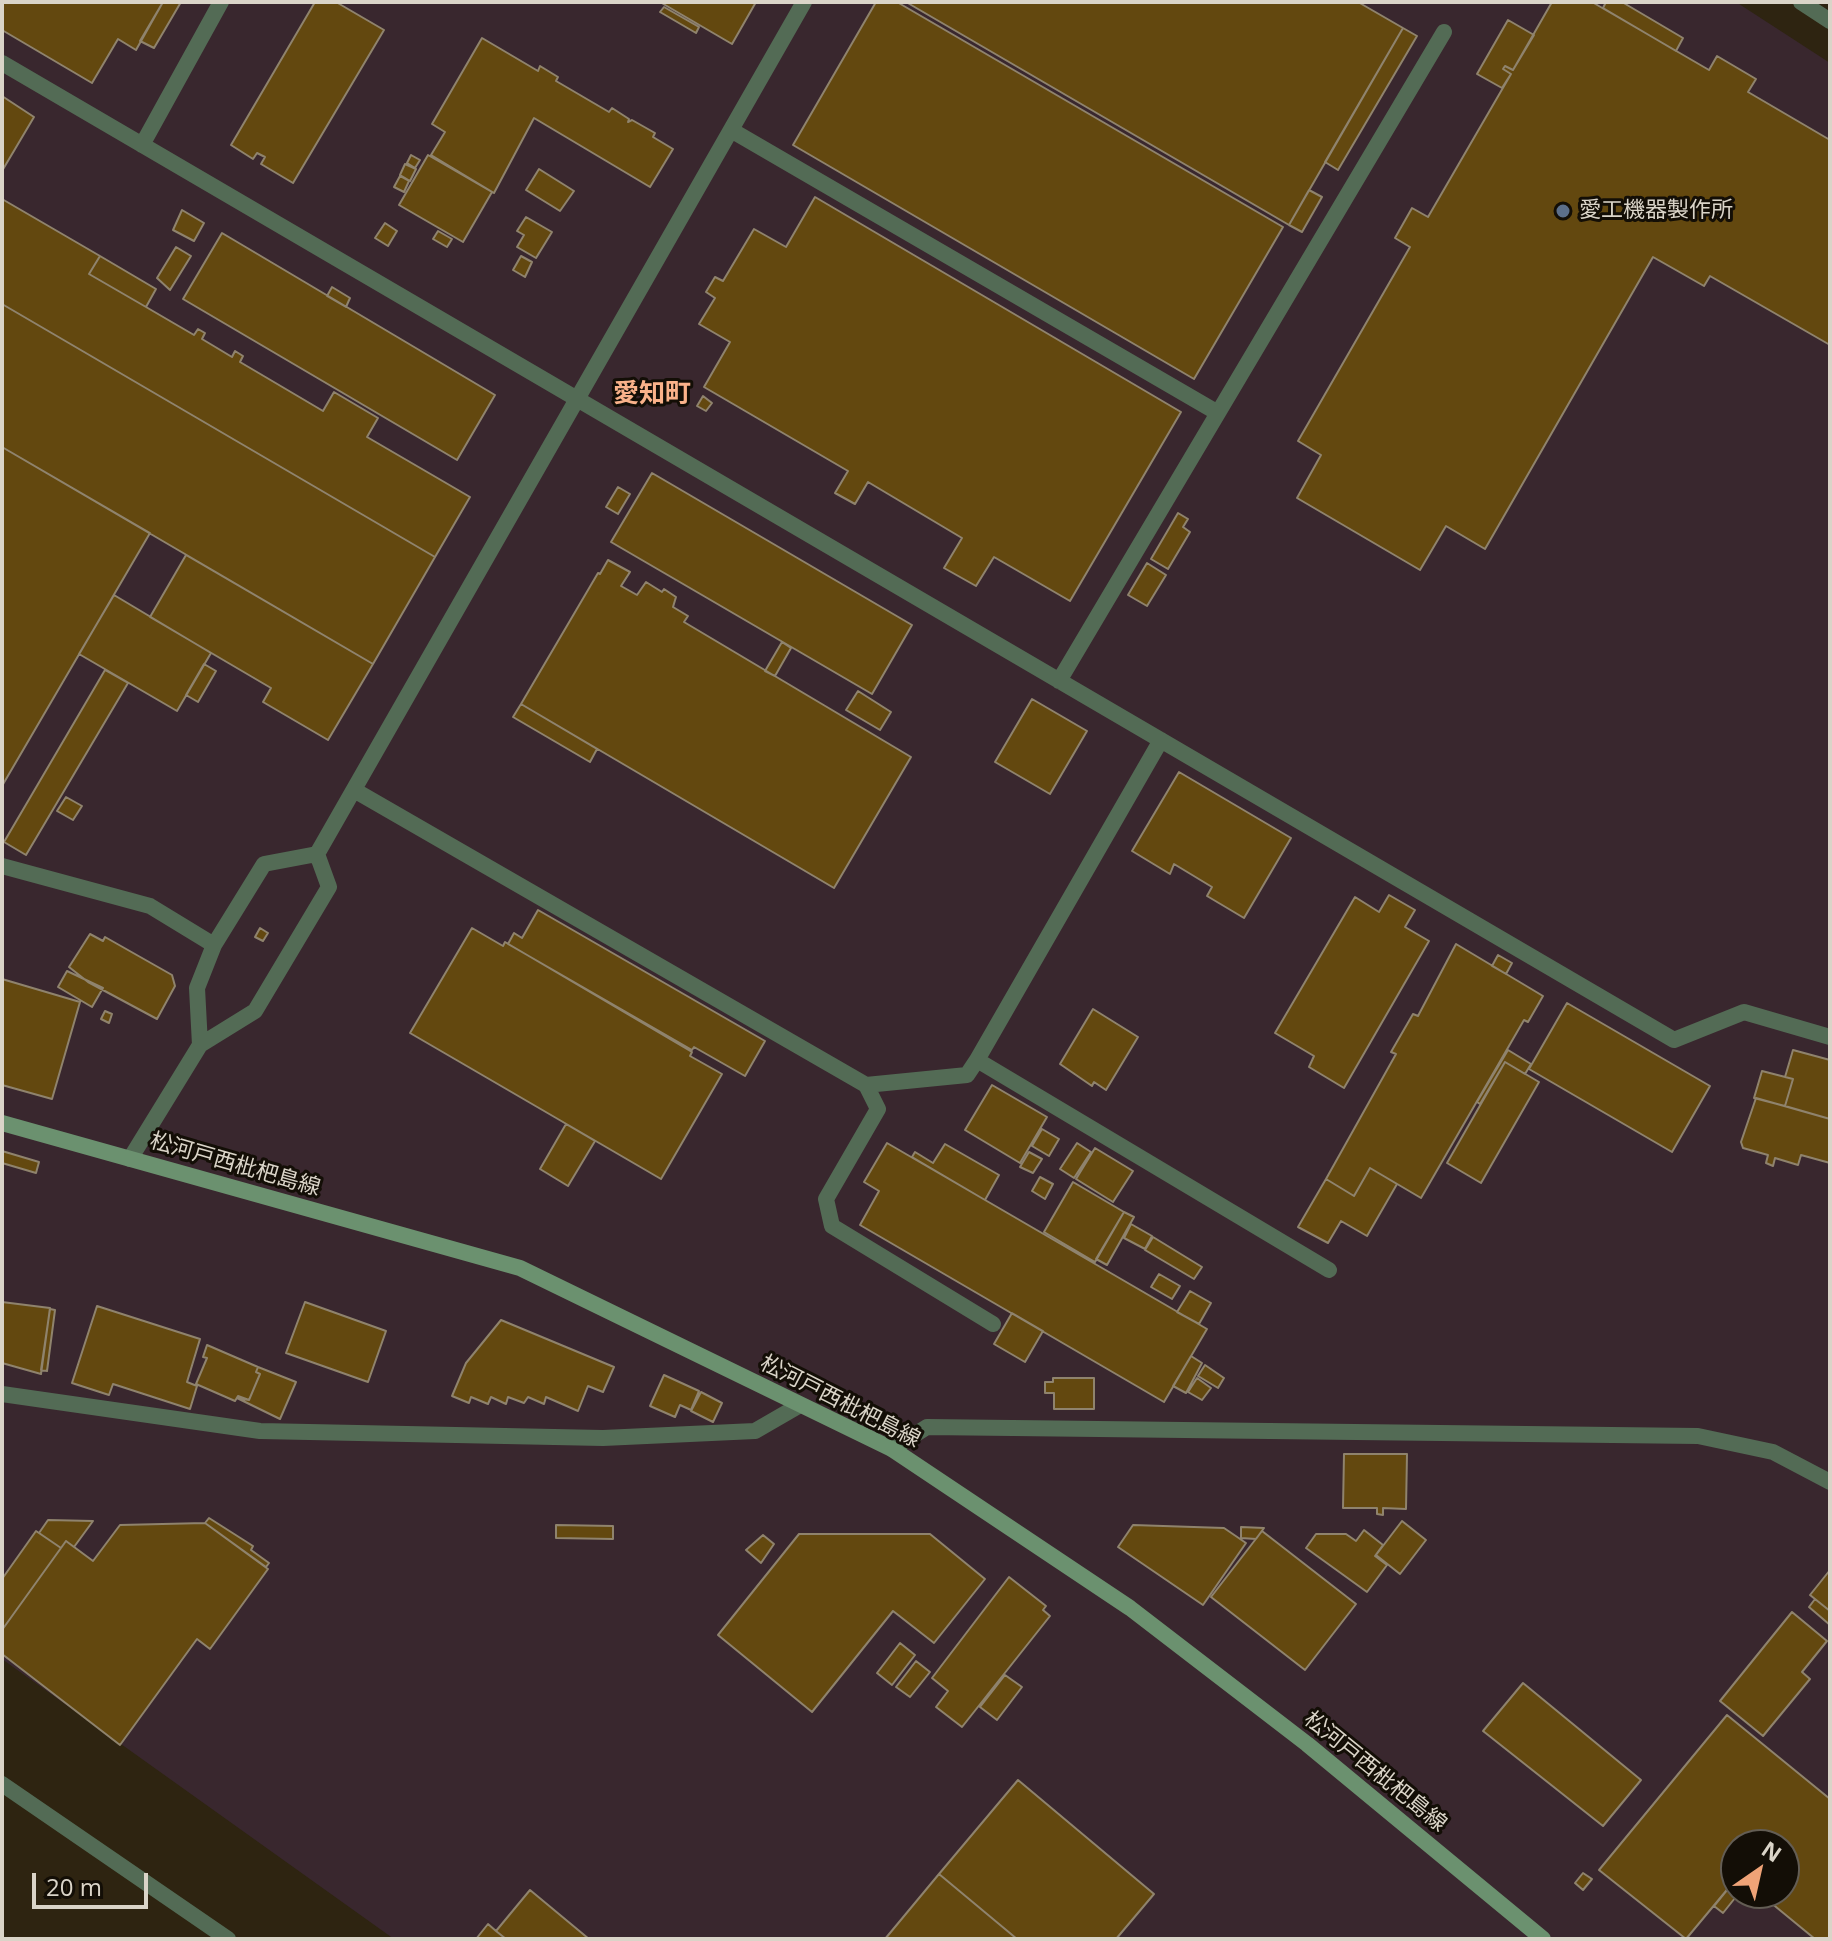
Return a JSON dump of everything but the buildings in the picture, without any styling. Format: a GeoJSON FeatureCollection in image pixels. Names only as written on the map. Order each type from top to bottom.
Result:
{"type":"FeatureCollection","features":[{"type":"Feature","properties":{"kind":"main road","name":"松河戸西枇杷島線"},"geometry":{"type":"LineString","coordinates":[[2,1123],[520,1268],[892,1449],[1130,1608],[1307,1744],[1543,1939]]}},
{"type":"Feature","properties":{"kind":"street"},"geometry":{"type":"LineString","coordinates":[[142,145],[221,2]]}},
{"type":"Feature","properties":{"kind":"street"},"geometry":{"type":"LineString","coordinates":[[200,1045],[197,988],[214,945],[264,864],[317,854],[804,2]]}},
{"type":"Feature","properties":{"kind":"street"},"geometry":{"type":"LineString","coordinates":[[1801,2],[1830,21]]}},
{"type":"Feature","properties":{"kind":"street"},"geometry":{"type":"LineString","coordinates":[[1059,681],[1444,32]]}},
{"type":"Feature","properties":{"kind":"street"},"geometry":{"type":"LineString","coordinates":[[2,63],[1674,1040],[1744,1012],[1830,1037]]}},
{"type":"Feature","properties":{"kind":"street"},"geometry":{"type":"LineString","coordinates":[[731,130],[1218,413]]}},
{"type":"Feature","properties":{"kind":"street"},"geometry":{"type":"LineString","coordinates":[[866,1085],[967,1075],[1161,740]]}},
{"type":"Feature","properties":{"kind":"street"},"geometry":{"type":"LineString","coordinates":[[354,790],[866,1085],[878,1109],[826,1199],[832,1226],[993,1324]]}},
{"type":"Feature","properties":{"kind":"street"},"geometry":{"type":"LineString","coordinates":[[130,1159],[200,1045],[255,1011],[329,887],[317,854]]}},
{"type":"Feature","properties":{"kind":"street"},"geometry":{"type":"LineString","coordinates":[[2,866],[150,906],[214,945]]}},
{"type":"Feature","properties":{"kind":"street"},"geometry":{"type":"LineString","coordinates":[[977,1060],[1329,1270]]}},
{"type":"Feature","properties":{"kind":"street"},"geometry":{"type":"LineString","coordinates":[[2,1394],[260,1431],[603,1438],[755,1431],[800,1405]]}},
{"type":"Feature","properties":{"kind":"street"},"geometry":{"type":"LineString","coordinates":[[892,1449],[927,1427],[1698,1436],[1773,1452],[1830,1482]]}},
{"type":"Feature","properties":{"kind":"street"},"geometry":{"type":"LineString","coordinates":[[2,1784],[228,1939]]}},
{"type":"Feature","properties":{"kind":"shaded area"},"geometry":{"type":"Polygon","coordinates":[[[2,2],[1736,2],[1830,63],[1830,1939],[394,1939],[2,1659],[2,2]]]}},
{"type":"Feature","properties":{"kind":"place","name":"愛工機器製作所"},"geometry":{"type":"Point","coordinates":[1563,211]}},
{"type":"Feature","properties":{"kind":"district","name":"愛知町"},"geometry":{"type":"Point","coordinates":[652,395]}}]}
